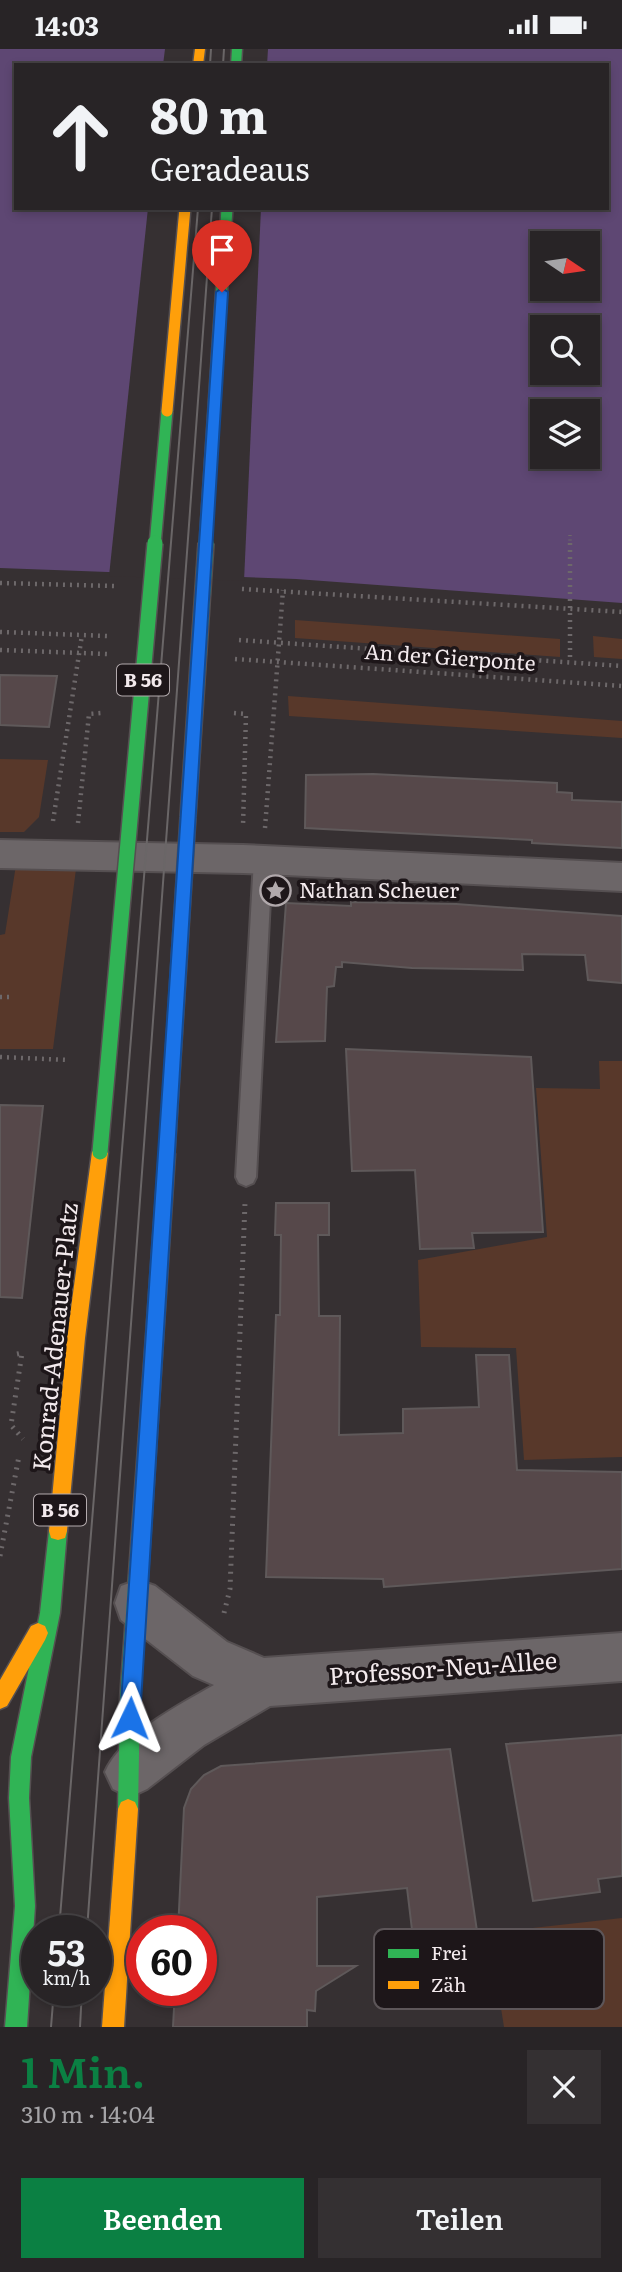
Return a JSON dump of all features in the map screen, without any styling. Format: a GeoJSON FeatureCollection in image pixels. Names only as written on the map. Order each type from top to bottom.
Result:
{"type":"FeatureCollection","features":[{"type":"Feature","properties":{"kind":"main road","name":"Konrad-Adenauer-Platz"},"geometry":{"type":"LineString","coordinates":[[16,2027],[24,1906],[19,1798],[21,1758],[38,1684],[50,1613],[76,1338],[100,1152],[186,210]]}},
{"type":"Feature","properties":{"kind":"main road","name":"B 56"},"geometry":{"type":"LineString","coordinates":[[114,2027],[130,1773],[130,1699],[227,210]]}},
{"type":"Feature","properties":{"kind":"main road"},"geometry":{"type":"LineString","coordinates":[[0,1699],[50,1613]]}},
{"type":"Feature","properties":{"kind":"main road"},"geometry":{"type":"LineString","coordinates":[[0,1850],[22,1853]]}},
{"type":"Feature","properties":{"kind":"street"},"geometry":{"type":"LineString","coordinates":[[0,854],[263,860],[622,877]]}},
{"type":"Feature","properties":{"kind":"street","name":"Professor-Neu-Allee"},"geometry":{"type":"LineString","coordinates":[[138,1603],[210,1659],[264,1682]]}},
{"type":"Feature","properties":{"kind":"street","name":"Professor-Neu-Allee"},"geometry":{"type":"LineString","coordinates":[[130,1773],[187,1728],[264,1682],[622,1657]]}},
{"type":"Feature","properties":{"kind":"lane"},"geometry":{"type":"LineString","coordinates":[[246,1177],[263,860]]}},
{"type":"Feature","properties":{"kind":"path"},"geometry":{"type":"LineString","coordinates":[[570,535],[570,662]]}},
{"type":"Feature","properties":{"kind":"path"},"geometry":{"type":"LineString","coordinates":[[263,860],[283,590],[622,612]]}},
{"type":"Feature","properties":{"kind":"path"},"geometry":{"type":"LineString","coordinates":[[0,632],[82,635],[48,855]]}},
{"type":"Feature","properties":{"kind":"path","name":"An der Gierponte"},"geometry":{"type":"LineString","coordinates":[[278,641],[622,666]]}},
{"type":"Feature","properties":{"kind":"path"},"geometry":{"type":"LineString","coordinates":[[0,650],[79,653]]}},
{"type":"Feature","properties":{"kind":"path","name":"An der Gierponte"},"geometry":{"type":"LineString","coordinates":[[276,660],[622,686]]}},
{"type":"Feature","properties":{"kind":"path"},"geometry":{"type":"LineString","coordinates":[[243,818],[246,713]]}},
{"type":"Feature","properties":{"kind":"path"},"geometry":{"type":"LineString","coordinates":[[79,813],[89,714]]}},
{"type":"Feature","properties":{"kind":"path"},"geometry":{"type":"LineString","coordinates":[[0,997],[10,997]]}},
{"type":"Feature","properties":{"kind":"path"},"geometry":{"type":"LineString","coordinates":[[0,1057],[79,1061]]}},
{"type":"Feature","properties":{"kind":"path"},"geometry":{"type":"LineString","coordinates":[[222,1621],[230,1589],[246,1177]]}},
{"type":"Feature","properties":{"kind":"path"},"geometry":{"type":"LineString","coordinates":[[17,1354],[22,1353],[11,1425],[24,1439]]}},
{"type":"Feature","properties":{"kind":"shaded area"},"geometry":{"type":"Polygon","coordinates":[[[0,49],[622,49],[622,603],[296,579],[0,568],[0,49]]]}},
{"type":"Feature","properties":{"kind":"shaded area"},"geometry":{"type":"Polygon","coordinates":[[[295,620],[560,639],[560,657],[295,638],[295,620]]]}},
{"type":"Feature","properties":{"kind":"shaded area"},"geometry":{"type":"Polygon","coordinates":[[[593,636],[622,639],[622,659],[594,657],[593,636]]]}},
{"type":"Feature","properties":{"kind":"shaded area"},"geometry":{"type":"Polygon","coordinates":[[[288,696],[622,721],[622,738],[289,716],[288,696]]]}},
{"type":"Feature","properties":{"kind":"shaded area"},"geometry":{"type":"Polygon","coordinates":[[[0,759],[48,760],[39,817],[24,832],[0,832],[0,759]]]}},
{"type":"Feature","properties":{"kind":"shaded area"},"geometry":{"type":"Polygon","coordinates":[[[16,865],[76,869],[53,1049],[0,1049],[0,935],[5,934],[16,865]]]}},
{"type":"Feature","properties":{"kind":"shaded area"},"geometry":{"type":"Polygon","coordinates":[[[599,1061],[622,1061],[622,1457],[524,1460],[516,1348],[421,1347],[418,1260],[547,1237],[536,1088],[600,1089],[599,1061]]]}},
{"type":"Feature","properties":{"kind":"shaded area"},"geometry":{"type":"Polygon","coordinates":[[[622,1918],[622,2027],[504,2027],[501,2009],[604,2009],[604,1929],[524,1929],[622,1918]]]}},
{"type":"Feature","properties":{"kind":"pier"},"geometry":{"type":"Polygon","coordinates":[[[165,49],[268,49],[267,63],[163,63],[165,49]]]}},
{"type":"Feature","properties":{"kind":"pier"},"geometry":{"type":"Polygon","coordinates":[[[148,210],[261,210],[244,581],[109,576],[148,210]]]}},
{"type":"Feature","properties":{"kind":"building"},"geometry":{"type":"Polygon","coordinates":[[[0,675],[57,676],[49,727],[0,725],[0,675]]]}},
{"type":"Feature","properties":{"kind":"building"},"geometry":{"type":"Polygon","coordinates":[[[373,774],[557,783],[557,792],[572,793],[572,800],[622,802],[622,848],[532,843],[532,840],[305,828],[306,775],[373,774]]]}},
{"type":"Feature","properties":{"kind":"building"},"geometry":{"type":"Polygon","coordinates":[[[351,902],[456,904],[622,916],[622,983],[588,980],[585,955],[522,954],[523,970],[412,968],[342,962],[342,967],[336,967],[334,986],[327,987],[325,1041],[276,1042],[286,903],[351,906],[351,902]]]}},
{"type":"Feature","properties":{"kind":"building"},"geometry":{"type":"Polygon","coordinates":[[[346,1049],[531,1057],[543,1232],[472,1233],[474,1248],[420,1249],[415,1170],[352,1171],[346,1049]]]}},
{"type":"Feature","properties":{"kind":"building"},"geometry":{"type":"Polygon","coordinates":[[[0,1105],[43,1106],[22,1298],[0,1297],[0,1105]]]}},
{"type":"Feature","properties":{"kind":"building"},"geometry":{"type":"Polygon","coordinates":[[[276,1203],[329,1203],[329,1235],[318,1235],[319,1316],[340,1316],[339,1435],[403,1433],[403,1409],[479,1407],[476,1355],[509,1355],[517,1470],[622,1472],[622,1569],[384,1587],[383,1579],[266,1577],[276,1315],[280,1315],[281,1235],[275,1235],[276,1203]]]}},
{"type":"Feature","properties":{"kind":"building"},"geometry":{"type":"Polygon","coordinates":[[[622,1735],[622,1876],[598,1879],[600,1892],[533,1901],[506,1744],[622,1735]]]}},
{"type":"Feature","properties":{"kind":"building"},"geometry":{"type":"Polygon","coordinates":[[[450,1749],[477,1929],[412,1929],[407,1888],[317,1897],[317,1966],[356,1966],[316,1991],[315,2011],[307,2010],[307,2027],[173,2027],[174,2006],[217,2006],[217,1915],[179,1915],[184,1808],[191,1789],[204,1775],[221,1766],[450,1749]]]}},
{"type":"Feature","properties":{"kind":"tram line"},"geometry":{"type":"LineString","coordinates":[[210,63],[211,49]]}},
{"type":"Feature","properties":{"kind":"tram line"},"geometry":{"type":"LineString","coordinates":[[223,63],[224,49]]}},
{"type":"Feature","properties":{"kind":"tram line"},"geometry":{"type":"LineString","coordinates":[[60,1915],[198,210]]}},
{"type":"Feature","properties":{"kind":"tram line"},"geometry":{"type":"LineString","coordinates":[[88,1915],[212,210]]}},
{"type":"Feature","properties":{"kind":"tram line"},"geometry":{"type":"LineString","coordinates":[[51,2027],[53,2006]]}},
{"type":"Feature","properties":{"kind":"tram line"},"geometry":{"type":"LineString","coordinates":[[80,2027],[81,2006]]}},
{"type":"Feature","properties":{"kind":"traffic: fast"},"geometry":{"type":"LineString","coordinates":[[236,63],[237,49]]}},
{"type":"Feature","properties":{"kind":"traffic: fast"},"geometry":{"type":"LineString","coordinates":[[188,817],[227,210]]}},
{"type":"Feature","properties":{"kind":"traffic: fast"},"geometry":{"type":"LineString","coordinates":[[100,1152],[167,411]]}},
{"type":"Feature","properties":{"kind":"traffic: fast"},"geometry":{"type":"LineString","coordinates":[[128,1809],[130,1699],[167,1154]]}},
{"type":"Feature","properties":{"kind":"traffic: fast"},"geometry":{"type":"LineString","coordinates":[[16,2027],[25,1906],[19,1798],[21,1757],[50,1613],[58,1531]]}},
{"type":"Feature","properties":{"kind":"traffic: slow"},"geometry":{"type":"LineString","coordinates":[[198,63],[200,49]]}},
{"type":"Feature","properties":{"kind":"traffic: slow"},"geometry":{"type":"LineString","coordinates":[[167,411],[185,210]]}},
{"type":"Feature","properties":{"kind":"traffic: slow"},"geometry":{"type":"LineString","coordinates":[[167,1154],[188,817]]}},
{"type":"Feature","properties":{"kind":"traffic: slow"},"geometry":{"type":"LineString","coordinates":[[58,1531],[76,1338],[100,1152]]}},
{"type":"Feature","properties":{"kind":"traffic: slow"},"geometry":{"type":"LineString","coordinates":[[0,1699],[38,1633]]}},
{"type":"Feature","properties":{"kind":"traffic: slow"},"geometry":{"type":"LineString","coordinates":[[113,2027],[128,1809]]}},
{"type":"Feature","properties":{"kind":"place","name":"Nathan Scheuer"},"geometry":{"type":"Point","coordinates":[276,891]}},
{"type":"Feature","properties":{"kind":"route"},"geometry":{"type":"LineString","coordinates":[[130,1718],[222,292]]}}]}
